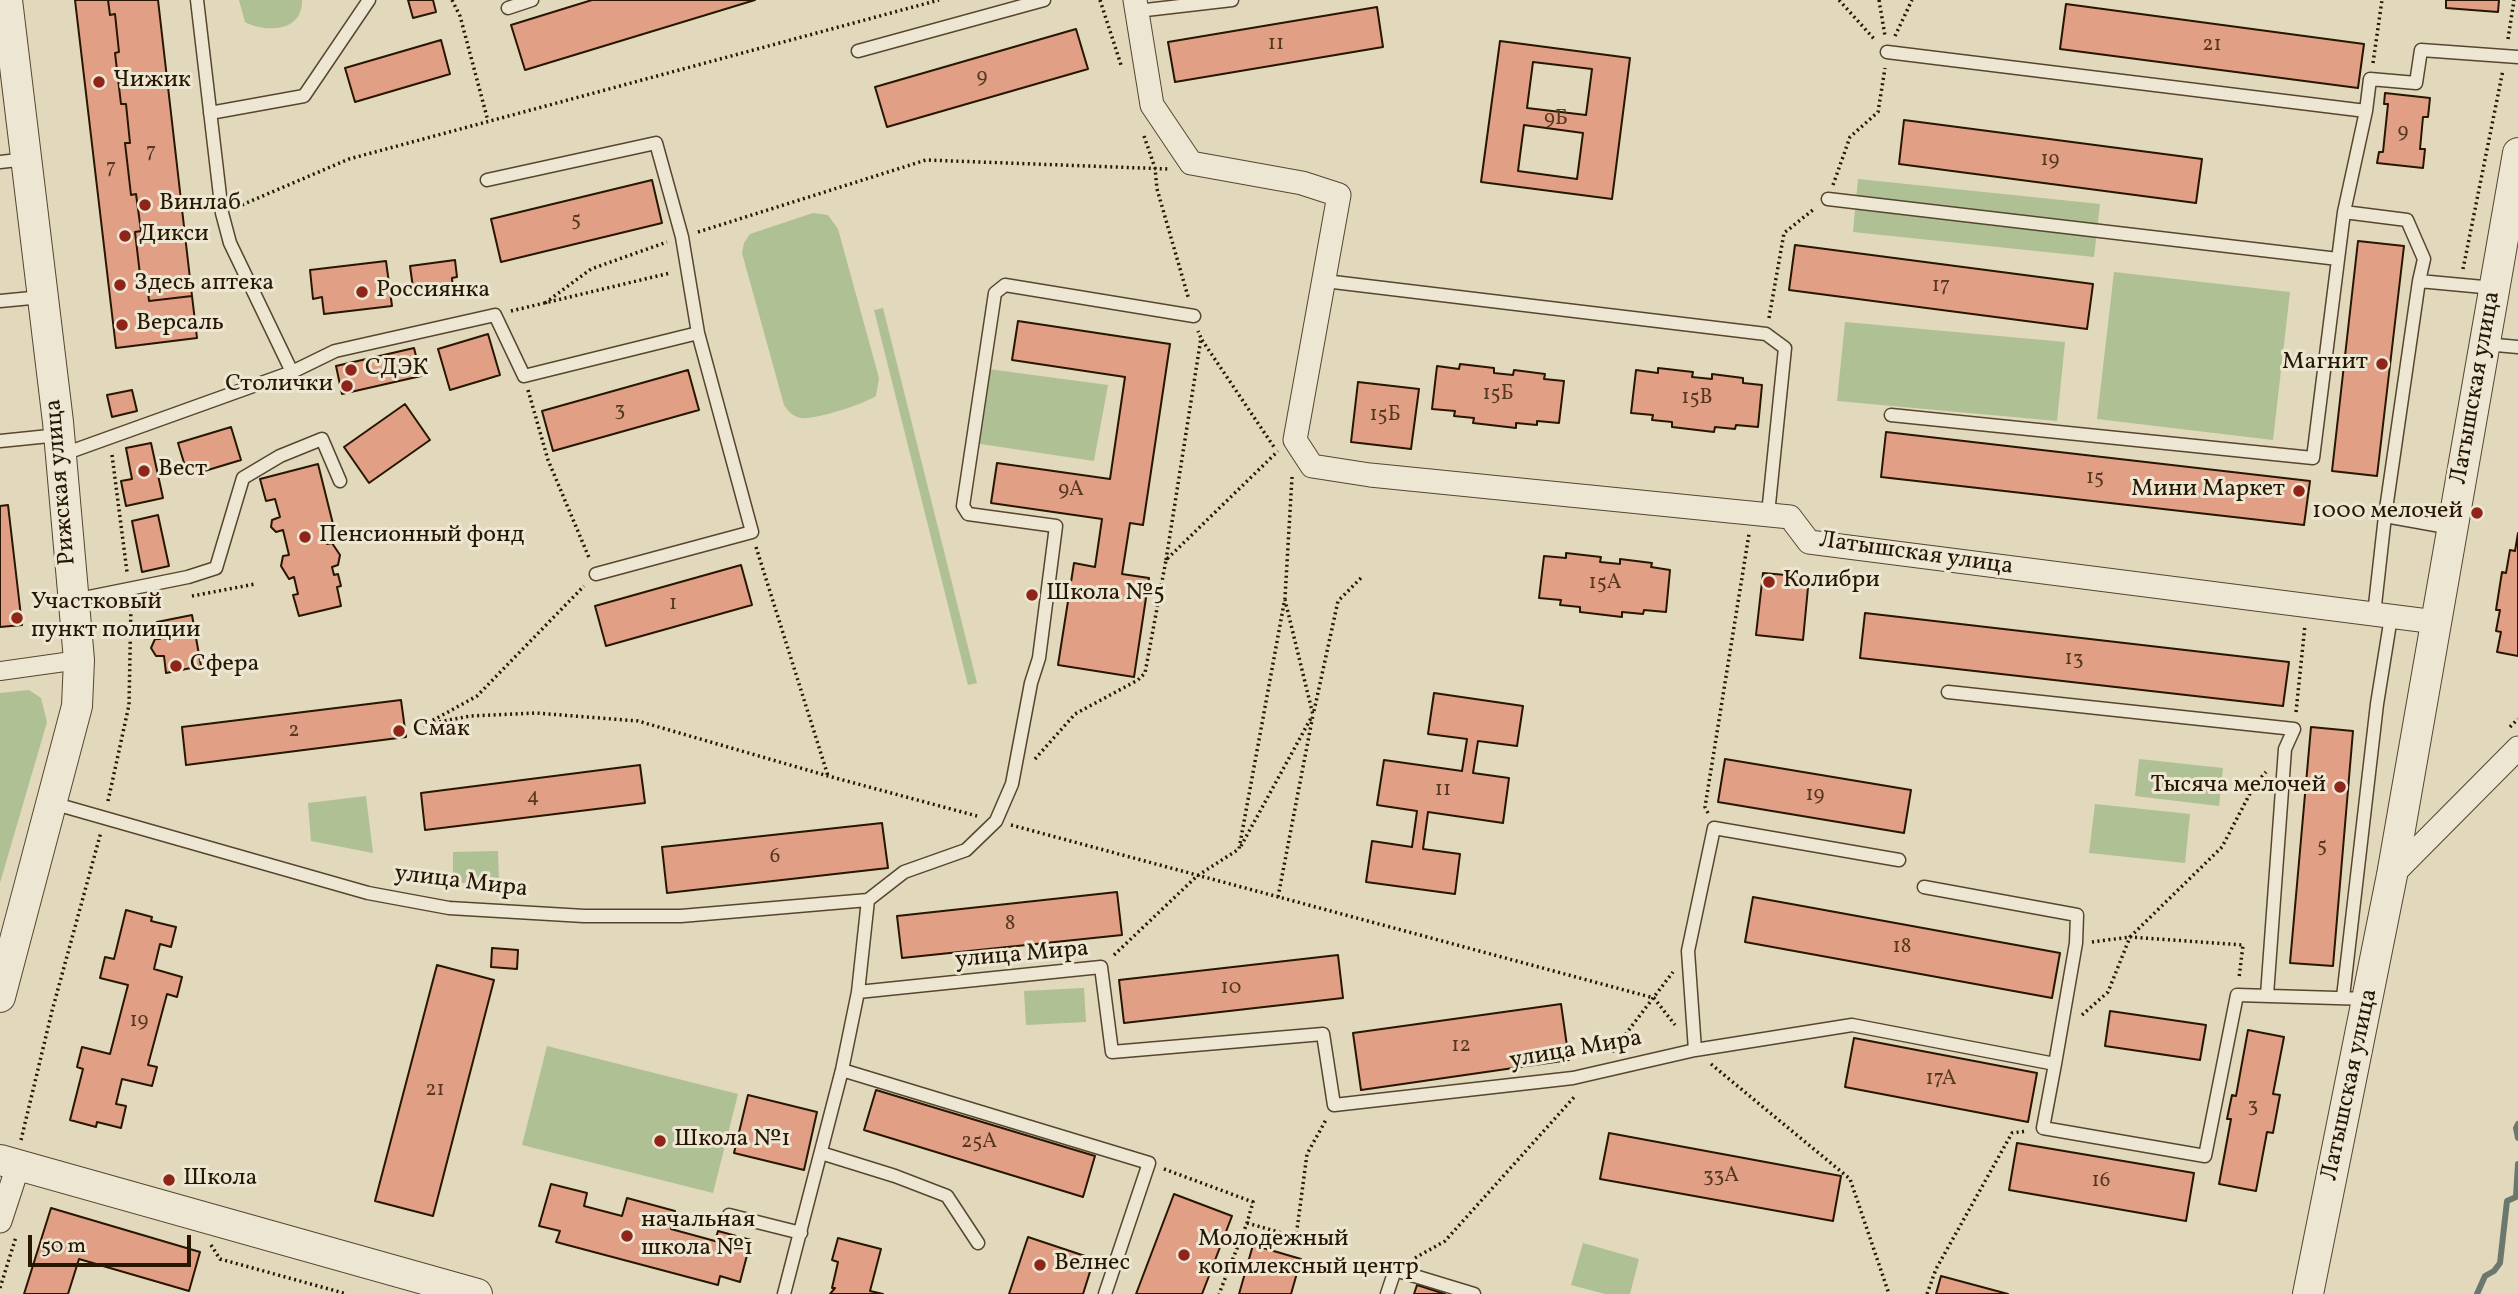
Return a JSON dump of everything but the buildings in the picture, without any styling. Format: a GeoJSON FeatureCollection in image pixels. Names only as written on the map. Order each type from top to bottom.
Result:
{"type":"FeatureCollection","features":[{"type":"Feature","properties":{"kind":"street"},"geometry":{"type":"LineString","coordinates":[[1136,5],[1152,105],[1191,163],[1302,183],[1339,195],[1325,281],[1286,445]]}},
{"type":"Feature","properties":{"kind":"street","name":"Рижская улица"},"geometry":{"type":"LineString","coordinates":[[0,997],[77,706],[79,660],[60,445],[43,297],[13,160],[6,17]]}},
{"type":"Feature","properties":{"kind":"street","name":"Латышская улица"},"geometry":{"type":"LineString","coordinates":[[2308,1294],[2356,998],[2392,875],[2518,153]]}},
{"type":"Feature","properties":{"kind":"street","name":"Латышская улица"},"geometry":{"type":"LineString","coordinates":[[1286,445],[1311,466],[1370,475],[1790,517],[1809,542],[2435,622]]}},
{"type":"Feature","properties":{"kind":"street"},"geometry":{"type":"LineString","coordinates":[[0,671],[79,660]]}},
{"type":"Feature","properties":{"kind":"street"},"geometry":{"type":"LineString","coordinates":[[2392,875],[2518,748]]}},
{"type":"Feature","properties":{"kind":"street"},"geometry":{"type":"LineString","coordinates":[[8,1228],[13,1157],[477,1294]]}},
{"type":"Feature","properties":{"kind":"lane"},"geometry":{"type":"LineString","coordinates":[[197,0],[222,213],[230,243],[292,372]]}},
{"type":"Feature","properties":{"kind":"lane"},"geometry":{"type":"LineString","coordinates":[[210,113],[304,96],[369,0]]}},
{"type":"Feature","properties":{"kind":"lane"},"geometry":{"type":"LineString","coordinates":[[508,8],[532,0]]}},
{"type":"Feature","properties":{"kind":"lane"},"geometry":{"type":"LineString","coordinates":[[858,51],[1044,0]]}},
{"type":"Feature","properties":{"kind":"lane"},"geometry":{"type":"LineString","coordinates":[[1136,5],[1232,0]]}},
{"type":"Feature","properties":{"kind":"lane"},"geometry":{"type":"LineString","coordinates":[[1891,415],[2313,458],[2344,212],[2366,111],[2370,79],[2416,83],[2421,50],[2512,56]]}},
{"type":"Feature","properties":{"kind":"lane"},"geometry":{"type":"LineString","coordinates":[[1887,52],[2366,111]]}},
{"type":"Feature","properties":{"kind":"lane"},"geometry":{"type":"LineString","coordinates":[[487,180],[656,143],[682,237],[698,333],[751,532],[596,574]]}},
{"type":"Feature","properties":{"kind":"lane"},"geometry":{"type":"LineString","coordinates":[[1828,199],[2338,258]]}},
{"type":"Feature","properties":{"kind":"lane"},"geometry":{"type":"LineString","coordinates":[[1924,887],[2077,915],[2076,943],[2043,1128],[2205,1156],[2237,995],[2356,998],[2383,615],[2385,516],[2424,260],[2407,220],[2344,212]]}},
{"type":"Feature","properties":{"kind":"lane"},"geometry":{"type":"LineString","coordinates":[[1325,281],[1766,334],[1785,348],[1760,514]]}},
{"type":"Feature","properties":{"kind":"lane"},"geometry":{"type":"LineString","coordinates":[[2419,281],[2494,288]]}},
{"type":"Feature","properties":{"kind":"lane"},"geometry":{"type":"LineString","coordinates":[[784,1294],[842,1070],[858,992],[868,900],[904,872],[966,850],[996,821],[1012,783],[1031,683],[1039,658],[1056,526],[968,514],[963,506],[995,293],[1005,285],[1194,316]]}},
{"type":"Feature","properties":{"kind":"lane"},"geometry":{"type":"LineString","coordinates":[[0,301],[43,297]]}},
{"type":"Feature","properties":{"kind":"lane"},"geometry":{"type":"LineString","coordinates":[[0,442],[60,445],[110,438],[292,372],[335,351],[495,315],[524,376],[698,333]]}},
{"type":"Feature","properties":{"kind":"lane"},"geometry":{"type":"LineString","coordinates":[[2485,344],[2518,347]]}},
{"type":"Feature","properties":{"kind":"lane"},"geometry":{"type":"LineString","coordinates":[[74,600],[188,577],[216,568],[243,478],[279,456],[322,439],[340,481]]}},
{"type":"Feature","properties":{"kind":"lane"},"geometry":{"type":"LineString","coordinates":[[2385,516],[2452,528]]}},
{"type":"Feature","properties":{"kind":"lane"},"geometry":{"type":"LineString","coordinates":[[1948,692],[2294,729],[2286,749],[2267,995]]}},
{"type":"Feature","properties":{"kind":"lane","name":"улица Мира"},"geometry":{"type":"LineString","coordinates":[[52,803],[368,893],[449,908],[584,916],[681,916],[868,900]]}},
{"type":"Feature","properties":{"kind":"lane"},"geometry":{"type":"LineString","coordinates":[[1695,1051],[1688,951],[1714,828],[1899,860]]}},
{"type":"Feature","properties":{"kind":"lane","name":"улица Мира"},"geometry":{"type":"LineString","coordinates":[[858,992],[1101,967],[1112,1052],[1323,1034],[1334,1105],[1573,1077],[1695,1051],[1852,1025],[2054,1064]]}},
{"type":"Feature","properties":{"kind":"lane"},"geometry":{"type":"LineString","coordinates":[[842,1070],[1149,1163],[1105,1294]]}},
{"type":"Feature","properties":{"kind":"lane"},"geometry":{"type":"LineString","coordinates":[[821,1153],[895,1176],[947,1196],[978,1243]]}},
{"type":"Feature","properties":{"kind":"lane"},"geometry":{"type":"LineString","coordinates":[[729,1215],[801,1233]]}},
{"type":"Feature","properties":{"kind":"lane"},"geometry":{"type":"LineString","coordinates":[[1387,1294],[1395,1270],[1474,1294]]}},
{"type":"Feature","properties":{"kind":"path"},"geometry":{"type":"LineString","coordinates":[[452,0],[460,16],[488,121]]}},
{"type":"Feature","properties":{"kind":"path"},"geometry":{"type":"LineString","coordinates":[[222,213],[349,159],[939,0]]}},
{"type":"Feature","properties":{"kind":"path"},"geometry":{"type":"LineString","coordinates":[[1100,0],[1122,66]]}},
{"type":"Feature","properties":{"kind":"path"},"geometry":{"type":"LineString","coordinates":[[1839,0],[1887,52]]}},
{"type":"Feature","properties":{"kind":"path"},"geometry":{"type":"LineString","coordinates":[[1766,334],[1784,233],[1828,199],[1850,137],[1878,113],[1887,52],[1879,0]]}},
{"type":"Feature","properties":{"kind":"path"},"geometry":{"type":"LineString","coordinates":[[1887,52],[1912,0]]}},
{"type":"Feature","properties":{"kind":"path"},"geometry":{"type":"LineString","coordinates":[[2370,79],[2382,0]]}},
{"type":"Feature","properties":{"kind":"path"},"geometry":{"type":"LineString","coordinates":[[2460,285],[2512,56],[2514,0]]}},
{"type":"Feature","properties":{"kind":"path"},"geometry":{"type":"LineString","coordinates":[[1143,131],[1155,168],[1157,189],[1201,338],[1286,445],[1285,598],[1239,849]]}},
{"type":"Feature","properties":{"kind":"path"},"geometry":{"type":"LineString","coordinates":[[545,303],[591,269],[682,237],[926,160],[1181,169]]}},
{"type":"Feature","properties":{"kind":"path"},"geometry":{"type":"LineString","coordinates":[[495,315],[688,269]]}},
{"type":"Feature","properties":{"kind":"path"},"geometry":{"type":"LineString","coordinates":[[1012,783],[1075,714],[1138,680],[1145,673],[1201,338]]}},
{"type":"Feature","properties":{"kind":"path"},"geometry":{"type":"LineString","coordinates":[[524,376],[548,460],[596,574],[477,696],[423,725],[470,716],[536,713],[638,721],[828,776],[1654,998],[1695,1051],[1850,1179],[1889,1294]]}},
{"type":"Feature","properties":{"kind":"path"},"geometry":{"type":"LineString","coordinates":[[13,1157],[104,818],[129,705],[131,608],[110,438]]}},
{"type":"Feature","properties":{"kind":"path"},"geometry":{"type":"LineString","coordinates":[[1166,560],[1286,445]]}},
{"type":"Feature","properties":{"kind":"path"},"geometry":{"type":"LineString","coordinates":[[1714,828],[1705,807],[1760,514]]}},
{"type":"Feature","properties":{"kind":"path"},"geometry":{"type":"LineString","coordinates":[[751,532],[828,776]]}},
{"type":"Feature","properties":{"kind":"path"},"geometry":{"type":"LineString","coordinates":[[1278,897],[1338,601],[1361,578]]}},
{"type":"Feature","properties":{"kind":"path"},"geometry":{"type":"LineString","coordinates":[[180,598],[255,584]]}},
{"type":"Feature","properties":{"kind":"path"},"geometry":{"type":"LineString","coordinates":[[1101,967],[1197,876],[1239,849],[1313,715],[1285,598]]}},
{"type":"Feature","properties":{"kind":"path"},"geometry":{"type":"LineString","coordinates":[[131,608],[143,606]]}},
{"type":"Feature","properties":{"kind":"path"},"geometry":{"type":"LineString","coordinates":[[2294,729],[2307,606]]}},
{"type":"Feature","properties":{"kind":"path"},"geometry":{"type":"LineString","coordinates":[[2060,1034],[2108,992],[2130,937],[2221,847],[2255,784],[2286,749]]}},
{"type":"Feature","properties":{"kind":"path"},"geometry":{"type":"LineString","coordinates":[[2076,943],[2130,937],[2244,945],[2237,995]]}},
{"type":"Feature","properties":{"kind":"path"},"geometry":{"type":"LineString","coordinates":[[1395,1270],[1445,1241],[1597,1072],[1688,951]]}},
{"type":"Feature","properties":{"kind":"path"},"geometry":{"type":"LineString","coordinates":[[1247,1223],[1296,1237],[1307,1154],[1334,1105]]}},
{"type":"Feature","properties":{"kind":"path"},"geometry":{"type":"LineString","coordinates":[[1927,1294],[1936,1269],[2012,1133],[2043,1128]]}},
{"type":"Feature","properties":{"kind":"path"},"geometry":{"type":"LineString","coordinates":[[1149,1163],[1253,1202],[1219,1294]]}},
{"type":"Feature","properties":{"kind":"path"},"geometry":{"type":"LineString","coordinates":[[0,1288],[8,1228]]}},
{"type":"Feature","properties":{"kind":"path"},"geometry":{"type":"LineString","coordinates":[[209,1243],[220,1259],[348,1294]]}},
{"type":"Feature","properties":{"kind":"green space"},"geometry":{"type":"Polygon","coordinates":[[[239,0],[302,0],[301,11],[290,24],[263,28],[245,22],[239,0]]]}},
{"type":"Feature","properties":{"kind":"green space"},"geometry":{"type":"Polygon","coordinates":[[[1858,179],[2100,204],[2094,257],[1853,232],[1858,179]]]}},
{"type":"Feature","properties":{"kind":"green space"},"geometry":{"type":"Polygon","coordinates":[[[813,213],[828,215],[838,229],[879,378],[876,396],[828,414],[801,418],[791,413],[784,405],[742,253],[750,234],[813,213]]]}},
{"type":"Feature","properties":{"kind":"green space"},"geometry":{"type":"Polygon","coordinates":[[[2114,272],[2290,292],[2273,440],[2097,419],[2114,272]]]}},
{"type":"Feature","properties":{"kind":"green space"},"geometry":{"type":"Polygon","coordinates":[[[883,308],[977,683],[968,685],[874,310],[883,308]]]}},
{"type":"Feature","properties":{"kind":"green space"},"geometry":{"type":"Polygon","coordinates":[[[1845,322],[2065,342],[2057,421],[1837,401],[1845,322]]]}},
{"type":"Feature","properties":{"kind":"green space"},"geometry":{"type":"Polygon","coordinates":[[[988,369],[1108,385],[1094,461],[974,443],[988,369]]]}},
{"type":"Feature","properties":{"kind":"green space"},"geometry":{"type":"Polygon","coordinates":[[[29,690],[41,698],[47,722],[0,883],[0,693],[29,690]]]}},
{"type":"Feature","properties":{"kind":"green space"},"geometry":{"type":"Polygon","coordinates":[[[2139,759],[2223,768],[2219,806],[2135,796],[2139,759]]]}},
{"type":"Feature","properties":{"kind":"green space"},"geometry":{"type":"Polygon","coordinates":[[[366,796],[373,853],[311,841],[308,803],[366,796]]]}},
{"type":"Feature","properties":{"kind":"green space"},"geometry":{"type":"Polygon","coordinates":[[[2095,804],[2190,814],[2185,863],[2089,853],[2095,804]]]}},
{"type":"Feature","properties":{"kind":"green space"},"geometry":{"type":"Polygon","coordinates":[[[498,851],[499,882],[453,883],[453,852],[498,851]]]}},
{"type":"Feature","properties":{"kind":"green space"},"geometry":{"type":"Polygon","coordinates":[[[1084,988],[1086,1022],[1026,1025],[1024,991],[1084,988]]]}},
{"type":"Feature","properties":{"kind":"green space"},"geometry":{"type":"Polygon","coordinates":[[[547,1046],[738,1094],[713,1193],[522,1145],[547,1046]]]}},
{"type":"Feature","properties":{"kind":"green space"},"geometry":{"type":"Polygon","coordinates":[[[1583,1243],[1639,1259],[1630,1294],[1605,1294],[1571,1285],[1583,1243]]]}},
{"type":"Feature","properties":{"kind":"waterway"},"geometry":{"type":"LineString","coordinates":[[2518,1124],[2518,1138]]}},
{"type":"Feature","properties":{"kind":"waterway"},"geometry":{"type":"LineString","coordinates":[[2477,1294],[2485,1276],[2494,1271],[2500,1263],[2507,1201],[2516,1197],[2518,1164]]}},
{"type":"Feature","properties":{"kind":"place","name":"Чижик"},"geometry":{"type":"Point","coordinates":[99,82]}},
{"type":"Feature","properties":{"kind":"place","name":"Винлаб"},"geometry":{"type":"Point","coordinates":[145,205]}},
{"type":"Feature","properties":{"kind":"place","name":"Дикси"},"geometry":{"type":"Point","coordinates":[125,236]}},
{"type":"Feature","properties":{"kind":"place","name":"Здесь аптека"},"geometry":{"type":"Point","coordinates":[120,285]}},
{"type":"Feature","properties":{"kind":"place","name":"Россиянка"},"geometry":{"type":"Point","coordinates":[362,292]}},
{"type":"Feature","properties":{"kind":"place","name":"Версаль"},"geometry":{"type":"Point","coordinates":[122,325]}},
{"type":"Feature","properties":{"kind":"place","name":"Магнит"},"geometry":{"type":"Point","coordinates":[2382,364]}},
{"type":"Feature","properties":{"kind":"place","name":"СДЭК"},"geometry":{"type":"Point","coordinates":[351,370]}},
{"type":"Feature","properties":{"kind":"place","name":"Столички"},"geometry":{"type":"Point","coordinates":[347,386]}},
{"type":"Feature","properties":{"kind":"place","name":"Вест"},"geometry":{"type":"Point","coordinates":[144,471]}},
{"type":"Feature","properties":{"kind":"place","name":"Мини Маркет"},"geometry":{"type":"Point","coordinates":[2299,491]}},
{"type":"Feature","properties":{"kind":"place","name":"1000 мелочей"},"geometry":{"type":"Point","coordinates":[2477,513]}},
{"type":"Feature","properties":{"kind":"place","name":"Пенсионный фонд"},"geometry":{"type":"Point","coordinates":[305,537]}},
{"type":"Feature","properties":{"kind":"place","name":"Колибри"},"geometry":{"type":"Point","coordinates":[1769,582]}},
{"type":"Feature","properties":{"kind":"place","name":"Школа №5"},"geometry":{"type":"Point","coordinates":[1032,595]}},
{"type":"Feature","properties":{"kind":"place","name":"Участковый пункт полиции"},"geometry":{"type":"Point","coordinates":[17,618]}},
{"type":"Feature","properties":{"kind":"place","name":"Сфера"},"geometry":{"type":"Point","coordinates":[176,666]}},
{"type":"Feature","properties":{"kind":"place","name":"Смак"},"geometry":{"type":"Point","coordinates":[399,731]}},
{"type":"Feature","properties":{"kind":"place","name":"Тысяча мелочей"},"geometry":{"type":"Point","coordinates":[2340,787]}},
{"type":"Feature","properties":{"kind":"place","name":"Школа №1"},"geometry":{"type":"Point","coordinates":[660,1141]}},
{"type":"Feature","properties":{"kind":"place","name":"Школа"},"geometry":{"type":"Point","coordinates":[169,1180]}},
{"type":"Feature","properties":{"kind":"place","name":"начальная школа №1"},"geometry":{"type":"Point","coordinates":[627,1236]}},
{"type":"Feature","properties":{"kind":"place","name":"Молодежный копмлексный центр"},"geometry":{"type":"Point","coordinates":[1184,1255]}},
{"type":"Feature","properties":{"kind":"place","name":"Велнес"},"geometry":{"type":"Point","coordinates":[1040,1265]}}]}
